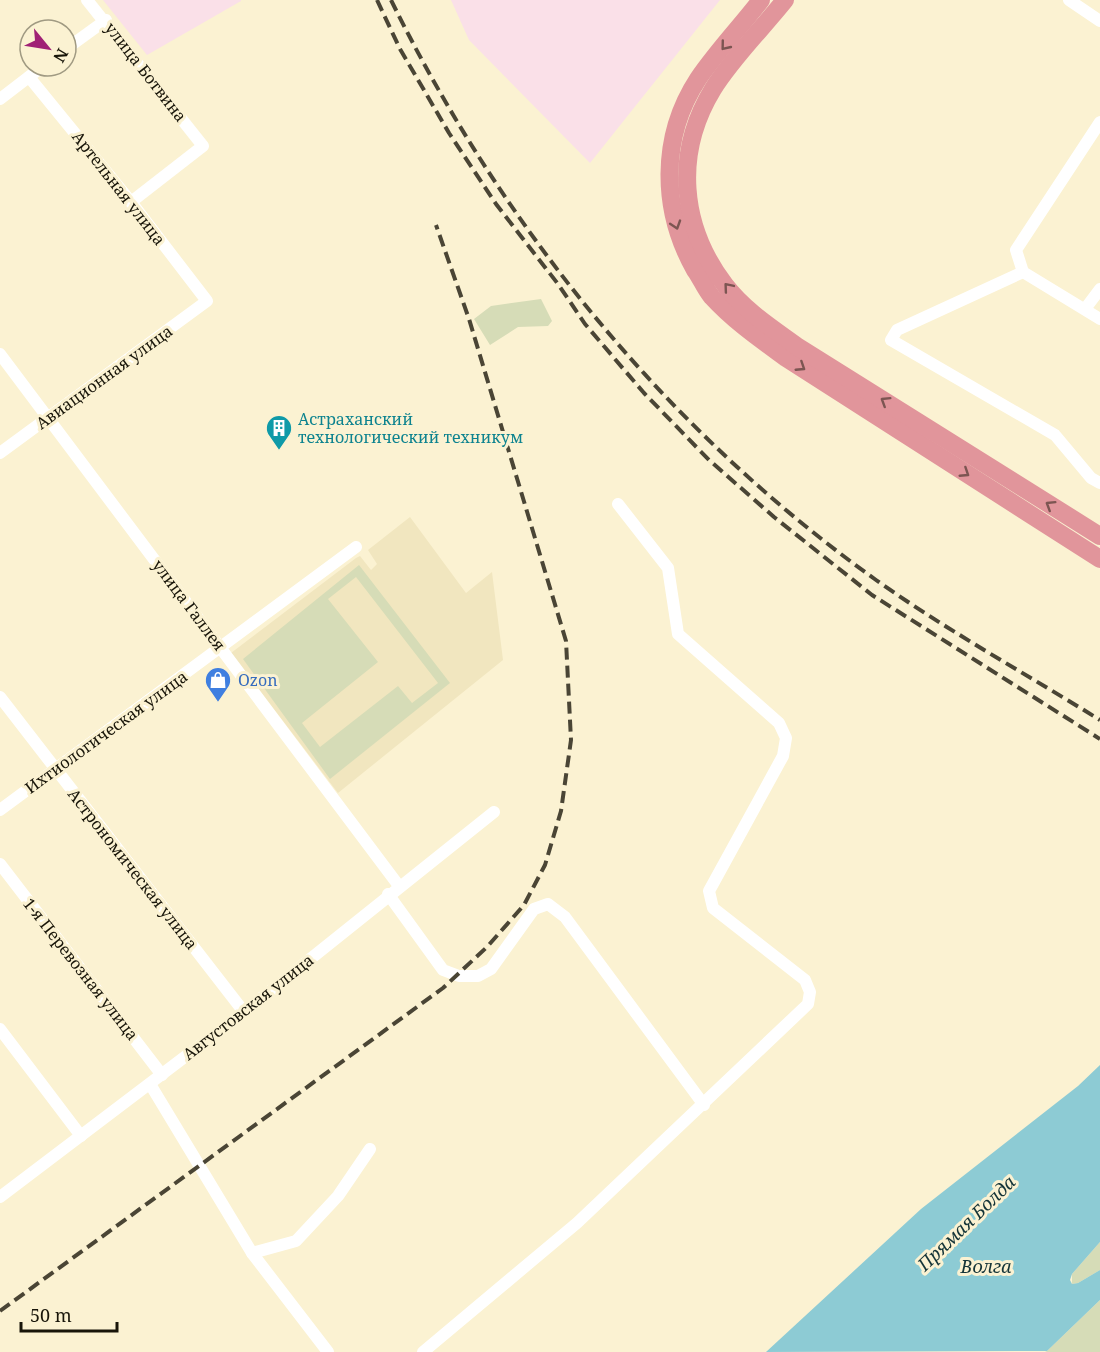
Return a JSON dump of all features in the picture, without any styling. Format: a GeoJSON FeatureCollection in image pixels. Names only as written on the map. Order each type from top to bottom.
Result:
{"type":"FeatureCollection","features":[{"type":"Feature","properties":{"kind":"highway"},"geometry":{"type":"LineString","coordinates":[[761,0],[698,80],[677,122],[668,166],[672,210],[686,253],[710,295],[744,328],[786,358],[1100,560]]}},
{"type":"Feature","properties":{"kind":"highway"},"geometry":{"type":"LineString","coordinates":[[785,0],[713,89],[693,131],[685,171],[689,207],[701,245],[725,285],[755,316],[798,346],[1100,536]]}},
{"type":"Feature","properties":{"kind":"street","name":"улица Ботвина"},"geometry":{"type":"LineString","coordinates":[[87,0],[106,21],[203,146],[131,202]]}},
{"type":"Feature","properties":{"kind":"street"},"geometry":{"type":"LineString","coordinates":[[1070,0],[1100,21]]}},
{"type":"Feature","properties":{"kind":"street"},"geometry":{"type":"LineString","coordinates":[[78,41],[106,21]]}},
{"type":"Feature","properties":{"kind":"street"},"geometry":{"type":"LineString","coordinates":[[1,95],[26,78]]}},
{"type":"Feature","properties":{"kind":"street","name":"Артельная улица"},"geometry":{"type":"LineString","coordinates":[[31,78],[131,202],[207,301]]}},
{"type":"Feature","properties":{"kind":"street"},"geometry":{"type":"LineString","coordinates":[[1100,122],[1016,250],[1023,272],[1100,319]]}},
{"type":"Feature","properties":{"kind":"street"},"geometry":{"type":"LineString","coordinates":[[1023,272],[897,330],[891,340],[1055,435],[1091,478],[1100,483]]}},
{"type":"Feature","properties":{"kind":"street"},"geometry":{"type":"LineString","coordinates":[[1085,309],[1100,289]]}},
{"type":"Feature","properties":{"kind":"street","name":"Авиационная улица"},"geometry":{"type":"LineString","coordinates":[[0,453],[207,301]]}},
{"type":"Feature","properties":{"kind":"street","name":"улица Галлея"},"geometry":{"type":"LineString","coordinates":[[0,354],[221,648],[394,890],[443,970],[459,976],[478,976],[491,969],[534,909],[548,904],[565,917],[704,1105]]}},
{"type":"Feature","properties":{"kind":"street"},"geometry":{"type":"LineString","coordinates":[[423,1352],[577,1224],[808,1004],[810,992],[805,980],[713,908],[709,891],[783,756],[786,738],[779,723],[678,634],[669,568],[618,504]]}},
{"type":"Feature","properties":{"kind":"street","name":"Ихтиологическая улица"},"geometry":{"type":"LineString","coordinates":[[0,810],[356,547]]}},
{"type":"Feature","properties":{"kind":"street","name":"Астрономическая улица"},"geometry":{"type":"LineString","coordinates":[[0,698],[244,1012]]}},
{"type":"Feature","properties":{"kind":"street","name":"Августовская улица"},"geometry":{"type":"LineString","coordinates":[[0,1197],[244,1012],[494,812]]}},
{"type":"Feature","properties":{"kind":"street","name":"1-я Перевозная улица"},"geometry":{"type":"LineString","coordinates":[[0,864],[162,1075]]}},
{"type":"Feature","properties":{"kind":"street"},"geometry":{"type":"LineString","coordinates":[[0,1029],[81,1136]]}},
{"type":"Feature","properties":{"kind":"street"},"geometry":{"type":"LineString","coordinates":[[150,1084],[252,1253],[328,1352]]}},
{"type":"Feature","properties":{"kind":"street"},"geometry":{"type":"LineString","coordinates":[[252,1253],[296,1242],[338,1196],[370,1149]]}},
{"type":"Feature","properties":{"kind":"shaded area"},"geometry":{"type":"Polygon","coordinates":[[[103,0],[241,0],[241,1],[147,55],[103,0]]]}},
{"type":"Feature","properties":{"kind":"shaded area"},"geometry":{"type":"Polygon","coordinates":[[[451,0],[720,0],[590,163],[469,40],[451,0]]]}},
{"type":"Feature","properties":{"kind":"shaded area"},"geometry":{"type":"Polygon","coordinates":[[[410,517],[466,593],[492,572],[503,660],[338,793],[231,653],[356,558],[360,556],[371,570],[377,564],[368,550],[410,517]]]}},
{"type":"Feature","properties":{"kind":"green space"},"geometry":{"type":"Polygon","coordinates":[[[541,299],[552,321],[548,326],[518,327],[490,345],[474,319],[491,306],[541,299]]]}},
{"type":"Feature","properties":{"kind":"green space"},"geometry":{"type":"Polygon","coordinates":[[[359,565],[450,683],[330,779],[243,659],[359,565]],[[356,577],[328,599],[378,662],[302,723],[320,747],[398,686],[412,703],[438,683],[356,577]]]}},
{"type":"Feature","properties":{"kind":"green space"},"geometry":{"type":"Polygon","coordinates":[[[1100,1242],[1100,1270],[1072,1284],[1072,1274],[1100,1242]]]}},
{"type":"Feature","properties":{"kind":"green space"},"geometry":{"type":"Polygon","coordinates":[[[1100,1300],[1100,1352],[1045,1352],[1047,1351],[1100,1300]]]}},
{"type":"Feature","properties":{"kind":"water","name":"Волга"},"geometry":{"type":"Polygon","coordinates":[[[1100,1065],[1100,1242],[1072,1274],[1070,1280],[1072,1284],[1078,1283],[1100,1270],[1100,1300],[1047,1351],[766,1352],[921,1209],[1078,1086],[1100,1065]]]}},
{"type":"Feature","properties":{"kind":"railway"},"geometry":{"type":"LineString","coordinates":[[377,0],[400,49],[449,133],[496,204],[558,284],[585,324],[644,393],[709,460],[774,517],[872,595],[1100,739]]}},
{"type":"Feature","properties":{"kind":"railway"},"geometry":{"type":"LineString","coordinates":[[391,0],[436,85],[485,167],[539,245],[598,320],[661,392],[728,459],[800,522],[876,580],[959,635],[1100,720]]}},
{"type":"Feature","properties":{"kind":"railway"},"geometry":{"type":"LineString","coordinates":[[0,1311],[443,988],[487,947],[524,905],[545,865],[561,811],[571,740],[566,641],[469,319],[436,225]]}},
{"type":"Feature","properties":{"kind":"place","name":"Астраханский технологический техникум"},"geometry":{"type":"Point","coordinates":[279,451]}},
{"type":"Feature","properties":{"kind":"place","name":"Ozon"},"geometry":{"type":"Point","coordinates":[218,703]}},
{"type":"Feature","properties":{"kind":"water label","name":"Прямая Болда"},"geometry":{"type":"Point","coordinates":[966,1223]}}]}
